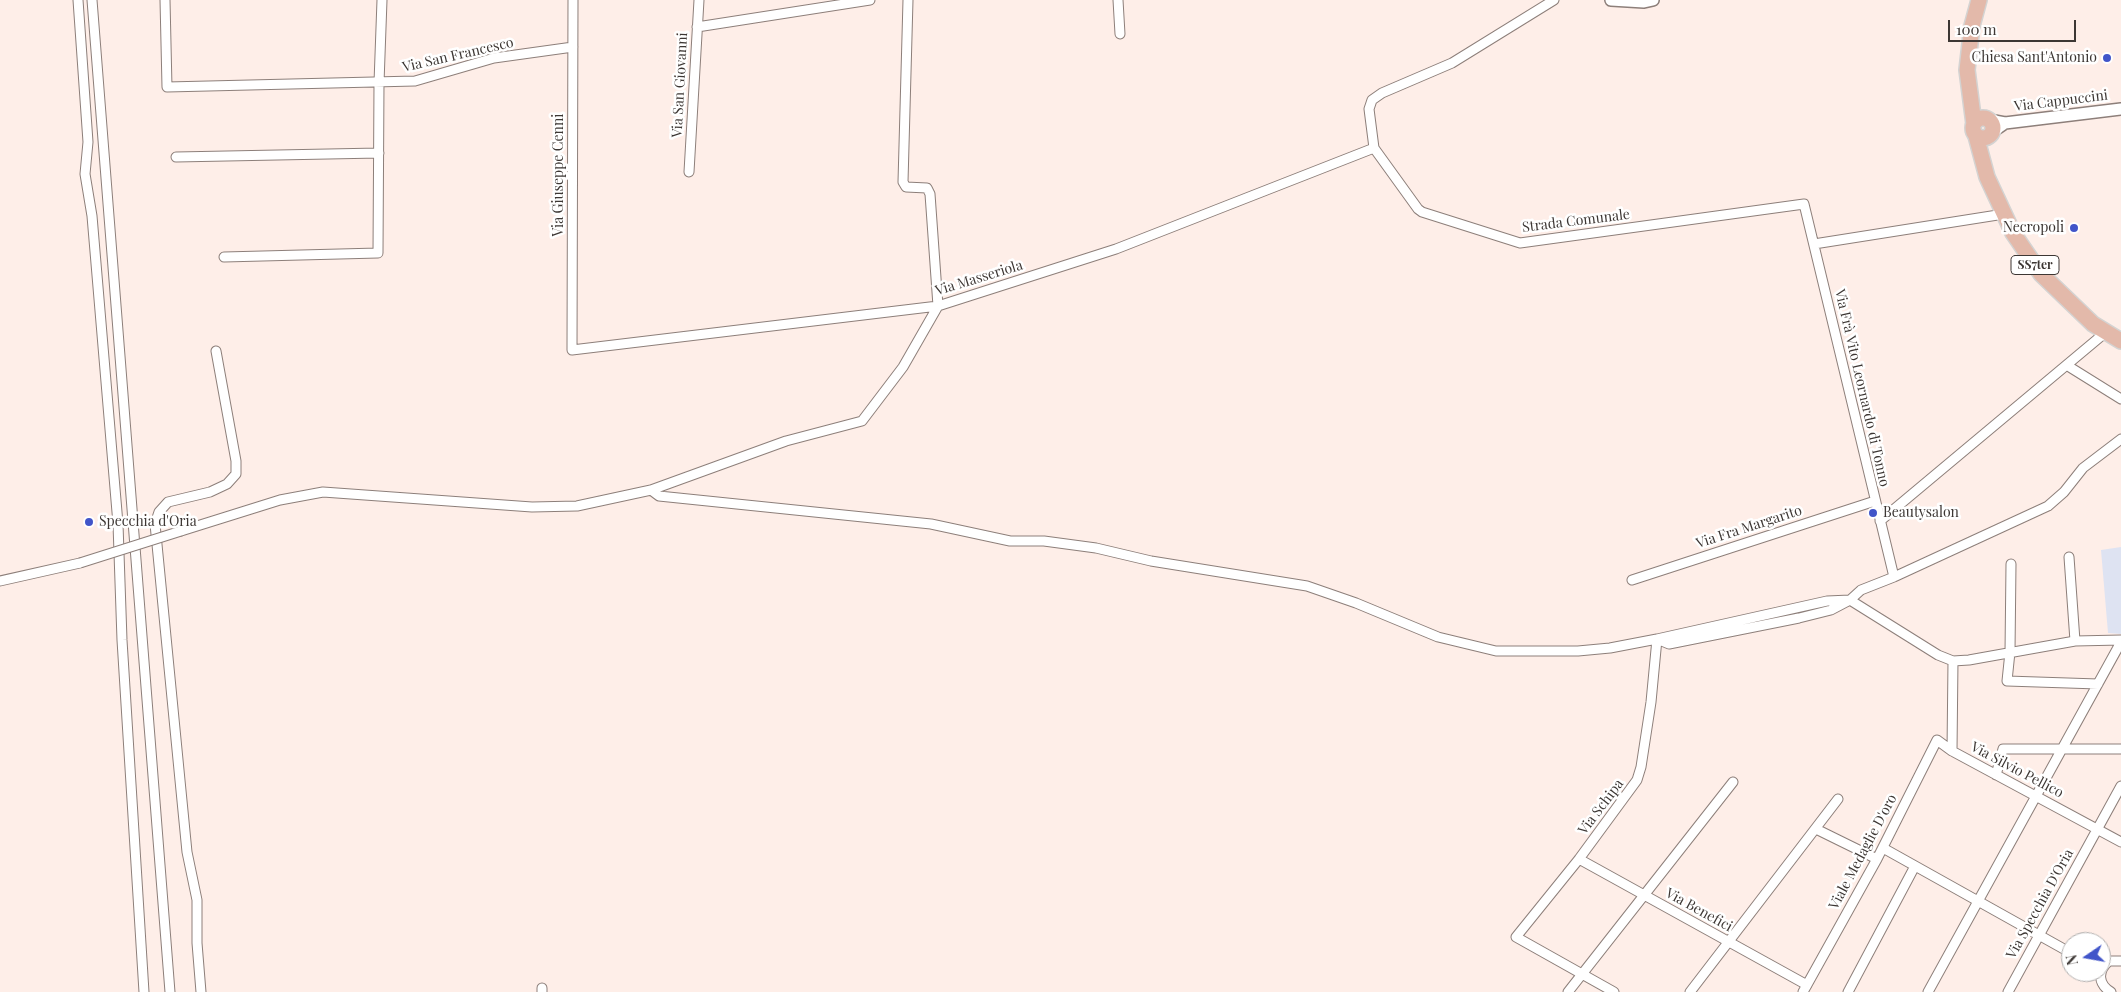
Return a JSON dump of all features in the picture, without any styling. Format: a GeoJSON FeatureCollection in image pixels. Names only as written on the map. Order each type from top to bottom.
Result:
{"type":"FeatureCollection","features":[{"type":"Feature","properties":{"kind":"main road"},"geometry":{"type":"LineString","coordinates":[[1979,0],[1972,26],[1967,70],[1969,96],[1983,128]]}},
{"type":"Feature","properties":{"kind":"main road","name":"SS7ter"},"geometry":{"type":"LineString","coordinates":[[1983,128],[1982,163],[2013,233],[2041,274],[2093,324],[2121,341]]}},
{"type":"Feature","properties":{"kind":"street"},"geometry":{"type":"LineString","coordinates":[[78,0],[88,142],[84,174],[92,216],[118,524],[122,640],[144,992]]}},
{"type":"Feature","properties":{"kind":"street"},"geometry":{"type":"LineString","coordinates":[[92,0],[170,992]]}},
{"type":"Feature","properties":{"kind":"street","name":"Via San Francesco"},"geometry":{"type":"LineString","coordinates":[[165,0],[167,87],[415,81],[494,58],[573,47]]}},
{"type":"Feature","properties":{"kind":"street"},"geometry":{"type":"LineString","coordinates":[[224,257],[378,253],[379,83],[382,0]]}},
{"type":"Feature","properties":{"kind":"street","name":"Via Giuseppe Cenni"},"geometry":{"type":"LineString","coordinates":[[572,350],[573,0]]}},
{"type":"Feature","properties":{"kind":"street","name":"Via San Giovanni"},"geometry":{"type":"LineString","coordinates":[[689,172],[699,0]]}},
{"type":"Feature","properties":{"kind":"street"},"geometry":{"type":"LineString","coordinates":[[697,27],[870,0]]}},
{"type":"Feature","properties":{"kind":"street"},"geometry":{"type":"LineString","coordinates":[[0,581],[80,563],[280,500],[323,492],[532,507],[577,506],[616,499],[651,490],[786,442],[862,422],[903,367],[938,306],[930,194],[927,188],[906,187],[903,182],[908,0]]}},
{"type":"Feature","properties":{"kind":"street"},"geometry":{"type":"LineString","coordinates":[[1118,0],[1120,34]]}},
{"type":"Feature","properties":{"kind":"street","name":"Strada Comunale"},"geometry":{"type":"LineString","coordinates":[[1554,0],[1452,63],[1382,93],[1372,100],[1369,109],[1374,148],[1422,212],[1520,243],[1804,204]]}},
{"type":"Feature","properties":{"kind":"street"},"geometry":{"type":"LineString","coordinates":[[1612,0],[1644,2],[1653,0]]}},
{"type":"Feature","properties":{"kind":"street","name":"Via Cappuccini"},"geometry":{"type":"LineString","coordinates":[[1983,128],[2005,123],[2121,109]]}},
{"type":"Feature","properties":{"kind":"street","name":"Via Masseriola"},"geometry":{"type":"LineString","coordinates":[[572,350],[938,306],[1116,249],[1374,148]]}},
{"type":"Feature","properties":{"kind":"street"},"geometry":{"type":"LineString","coordinates":[[176,157],[379,153]]}},
{"type":"Feature","properties":{"kind":"street","name":"Via Frà Vito Leornardo di Tonno"},"geometry":{"type":"LineString","coordinates":[[1804,204],[1894,577]]}},
{"type":"Feature","properties":{"kind":"street"},"geometry":{"type":"LineString","coordinates":[[1814,244],[2004,214]]}},
{"type":"Feature","properties":{"kind":"street"},"geometry":{"type":"LineString","coordinates":[[1880,521],[2068,366],[2106,332]]}},
{"type":"Feature","properties":{"kind":"street"},"geometry":{"type":"LineString","coordinates":[[201,992],[197,943],[197,900],[187,852],[155,524],[159,512],[168,502],[210,492],[227,484],[236,474],[236,461],[216,351]]}},
{"type":"Feature","properties":{"kind":"street"},"geometry":{"type":"LineString","coordinates":[[2068,366],[2121,399]]}},
{"type":"Feature","properties":{"kind":"street"},"geometry":{"type":"LineString","coordinates":[[1850,600],[1861,590],[1894,577],[2048,506],[2064,492],[2083,468],[2121,439]]}},
{"type":"Feature","properties":{"kind":"street"},"geometry":{"type":"LineString","coordinates":[[651,490],[659,496],[931,524],[1010,541],[1044,541],[1096,548],[1151,561],[1307,586],[1356,603],[1438,637],[1496,652],[1578,651],[1610,648],[1827,601],[1850,600],[1938,655],[1953,661],[1988,658],[2010,652],[2075,641],[2121,641],[1928,992]]}},
{"type":"Feature","properties":{"kind":"street","name":"Via Fra Margarito"},"geometry":{"type":"LineString","coordinates":[[1632,580],[1875,501]]}},
{"type":"Feature","properties":{"kind":"street"},"geometry":{"type":"LineString","coordinates":[[2069,557],[2075,641]]}},
{"type":"Feature","properties":{"kind":"street"},"geometry":{"type":"LineString","coordinates":[[2011,564],[2010,652],[2007,681],[2098,684]]}},
{"type":"Feature","properties":{"kind":"street","name":"Via Schipa"},"geometry":{"type":"LineString","coordinates":[[1582,973],[1516,937],[1579,859],[1637,780],[1642,767],[1657,652],[1657,639]]}},
{"type":"Feature","properties":{"kind":"street","name":"Via Silvio Pellico"},"geometry":{"type":"LineString","coordinates":[[1953,661],[1952,751],[2121,842]]}},
{"type":"Feature","properties":{"kind":"street","name":"Viale Medaglie D'oro"},"geometry":{"type":"LineString","coordinates":[[1805,988],[1883,848],[1937,740],[1952,751]]}},
{"type":"Feature","properties":{"kind":"street"},"geometry":{"type":"LineString","coordinates":[[1996,775],[2004,749],[2121,749]]}},
{"type":"Feature","properties":{"kind":"street"},"geometry":{"type":"LineString","coordinates":[[1568,992],[1733,782]]}},
{"type":"Feature","properties":{"kind":"street","name":"Via Specchia D'Oria"},"geometry":{"type":"LineString","coordinates":[[2008,992],[2121,786]]}},
{"type":"Feature","properties":{"kind":"street"},"geometry":{"type":"LineString","coordinates":[[1690,992],[1838,799]]}},
{"type":"Feature","properties":{"kind":"street"},"geometry":{"type":"LineString","coordinates":[[1816,829],[1877,859]]}},
{"type":"Feature","properties":{"kind":"street"},"geometry":{"type":"LineString","coordinates":[[1883,848],[2061,948]]}},
{"type":"Feature","properties":{"kind":"street","name":"Via Benefici"},"geometry":{"type":"LineString","coordinates":[[1579,859],[1729,942],[1805,988]]}},
{"type":"Feature","properties":{"kind":"street"},"geometry":{"type":"LineString","coordinates":[[1848,992],[1915,866]]}},
{"type":"Feature","properties":{"kind":"street"},"geometry":{"type":"LineString","coordinates":[[1582,973],[1614,992]]}},
{"type":"Feature","properties":{"kind":"street"},"geometry":{"type":"LineString","coordinates":[[2101,982],[2104,988],[2111,992]]}},
{"type":"Feature","properties":{"kind":"shaded area"},"geometry":{"type":"Polygon","coordinates":[[[2121,547],[2121,634],[2108,633],[2101,550],[2121,547]]]}},
{"type":"Feature","properties":{"kind":"place","name":"Chiesa Sant'Antonio"},"geometry":{"type":"Point","coordinates":[2107,58]}},
{"type":"Feature","properties":{"kind":"place","name":"Necropoli"},"geometry":{"type":"Point","coordinates":[2074,228]}},
{"type":"Feature","properties":{"kind":"place","name":"Beautysalon"},"geometry":{"type":"Point","coordinates":[1873,513]}},
{"type":"Feature","properties":{"kind":"place","name":"Specchia d'Oria"},"geometry":{"type":"Point","coordinates":[89,522]}}]}
